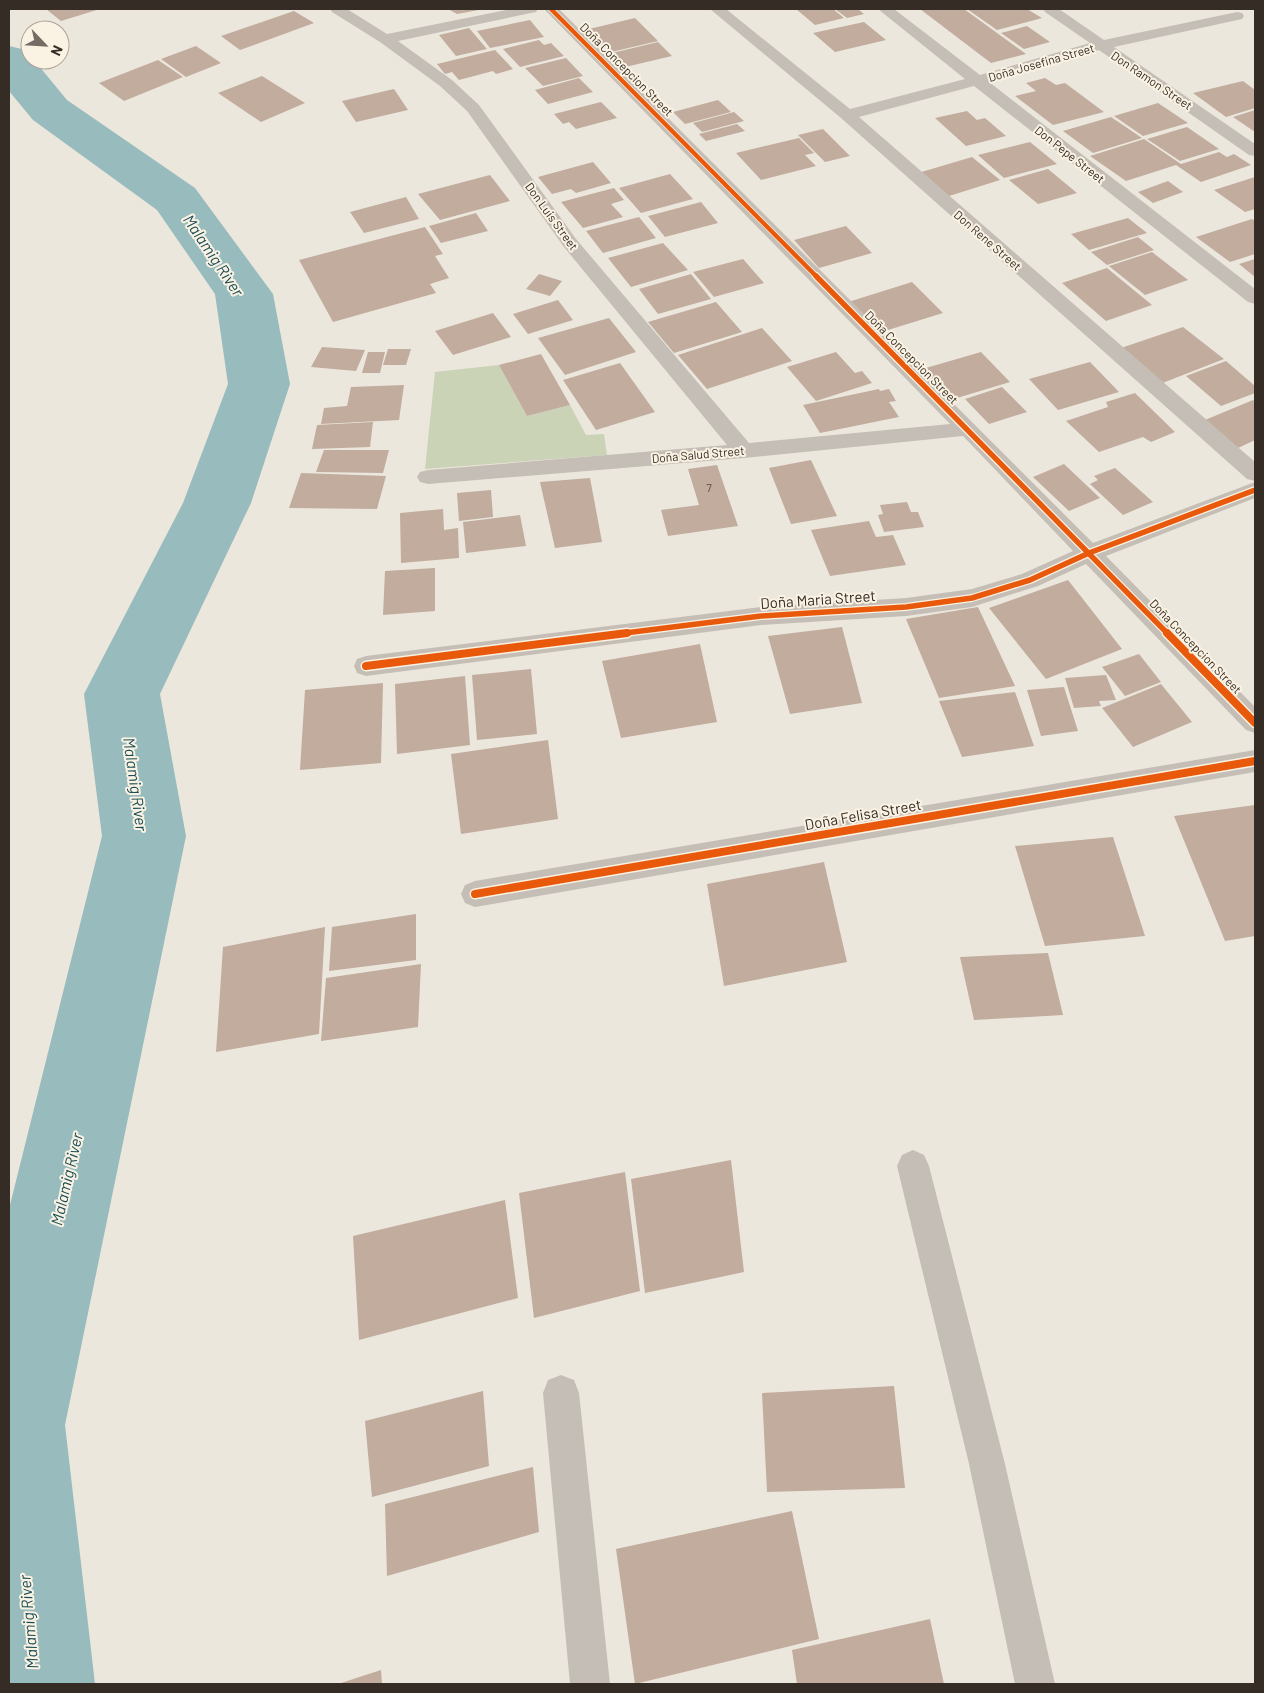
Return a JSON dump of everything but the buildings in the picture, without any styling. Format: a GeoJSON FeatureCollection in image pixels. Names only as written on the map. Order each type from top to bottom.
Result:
{"type":"FeatureCollection","features":[{"type":"Feature","properties":{"kind":"street","name":"Don Luis Street"},"geometry":{"type":"LineString","coordinates":[[337,9],[385,39],[446,83],[473,108],[570,244],[744,451]]}},
{"type":"Feature","properties":{"kind":"street"},"geometry":{"type":"LineString","coordinates":[[385,39],[531,9]]}},
{"type":"Feature","properties":{"kind":"street","name":"Doña Concepcion Street"},"geometry":{"type":"LineString","coordinates":[[551,9],[968,429],[1255,723]]}},
{"type":"Feature","properties":{"kind":"street","name":"Don Rene Street"},"geometry":{"type":"LineString","coordinates":[[717,9],[846,115],[1255,474]]}},
{"type":"Feature","properties":{"kind":"street","name":"Don Pepe Street"},"geometry":{"type":"LineString","coordinates":[[885,9],[1255,298]]}},
{"type":"Feature","properties":{"kind":"street","name":"Don Ramon Street"},"geometry":{"type":"LineString","coordinates":[[1050,9],[1255,151]]}},
{"type":"Feature","properties":{"kind":"street","name":"Doña Josefina Street"},"geometry":{"type":"LineString","coordinates":[[846,115],[977,81],[1100,45],[1237,16]]}},
{"type":"Feature","properties":{"kind":"street","name":"Doña Salud Street"},"geometry":{"type":"LineString","coordinates":[[428,477],[744,451],[968,429]]}},
{"type":"Feature","properties":{"kind":"street","name":"Doña Maria Street"},"geometry":{"type":"LineString","coordinates":[[366,666],[761,616],[839,610],[906,608],[972,598],[1030,580],[1089,553],[1255,490]]}},
{"type":"Feature","properties":{"kind":"street","name":"Doña Felisa Street"},"geometry":{"type":"LineString","coordinates":[[475,894],[1255,761]]}},
{"type":"Feature","properties":{"kind":"street"},"geometry":{"type":"LineString","coordinates":[[913,1166],[987,1464],[1034,1684]]}},
{"type":"Feature","properties":{"kind":"street"},"geometry":{"type":"LineString","coordinates":[[561,1393],[590,1684]]}},
{"type":"Feature","properties":{"kind":"green space"},"geometry":{"type":"Polygon","coordinates":[[[499,365],[527,416],[570,405],[586,435],[604,434],[607,455],[425,469],[435,372],[499,365]]]}},
{"type":"Feature","properties":{"kind":"waterway","name":"Malamig River"},"geometry":{"type":"LineString","coordinates":[[9,60],[50,110],[176,199],[244,294],[259,384],[217,503],[122,694],[144,836],[10,1425],[34,1684]]}},
{"type":"Feature","properties":{"kind":"cycle path"},"geometry":{"type":"LineString","coordinates":[[551,9],[968,429],[1255,723]]}},
{"type":"Feature","properties":{"kind":"cycle path"},"geometry":{"type":"LineString","coordinates":[[366,666],[761,616],[906,607],[972,598],[1030,580],[1089,553],[1255,490]]}},
{"type":"Feature","properties":{"kind":"cycle path"},"geometry":{"type":"LineString","coordinates":[[475,894],[1255,761]]}}]}
